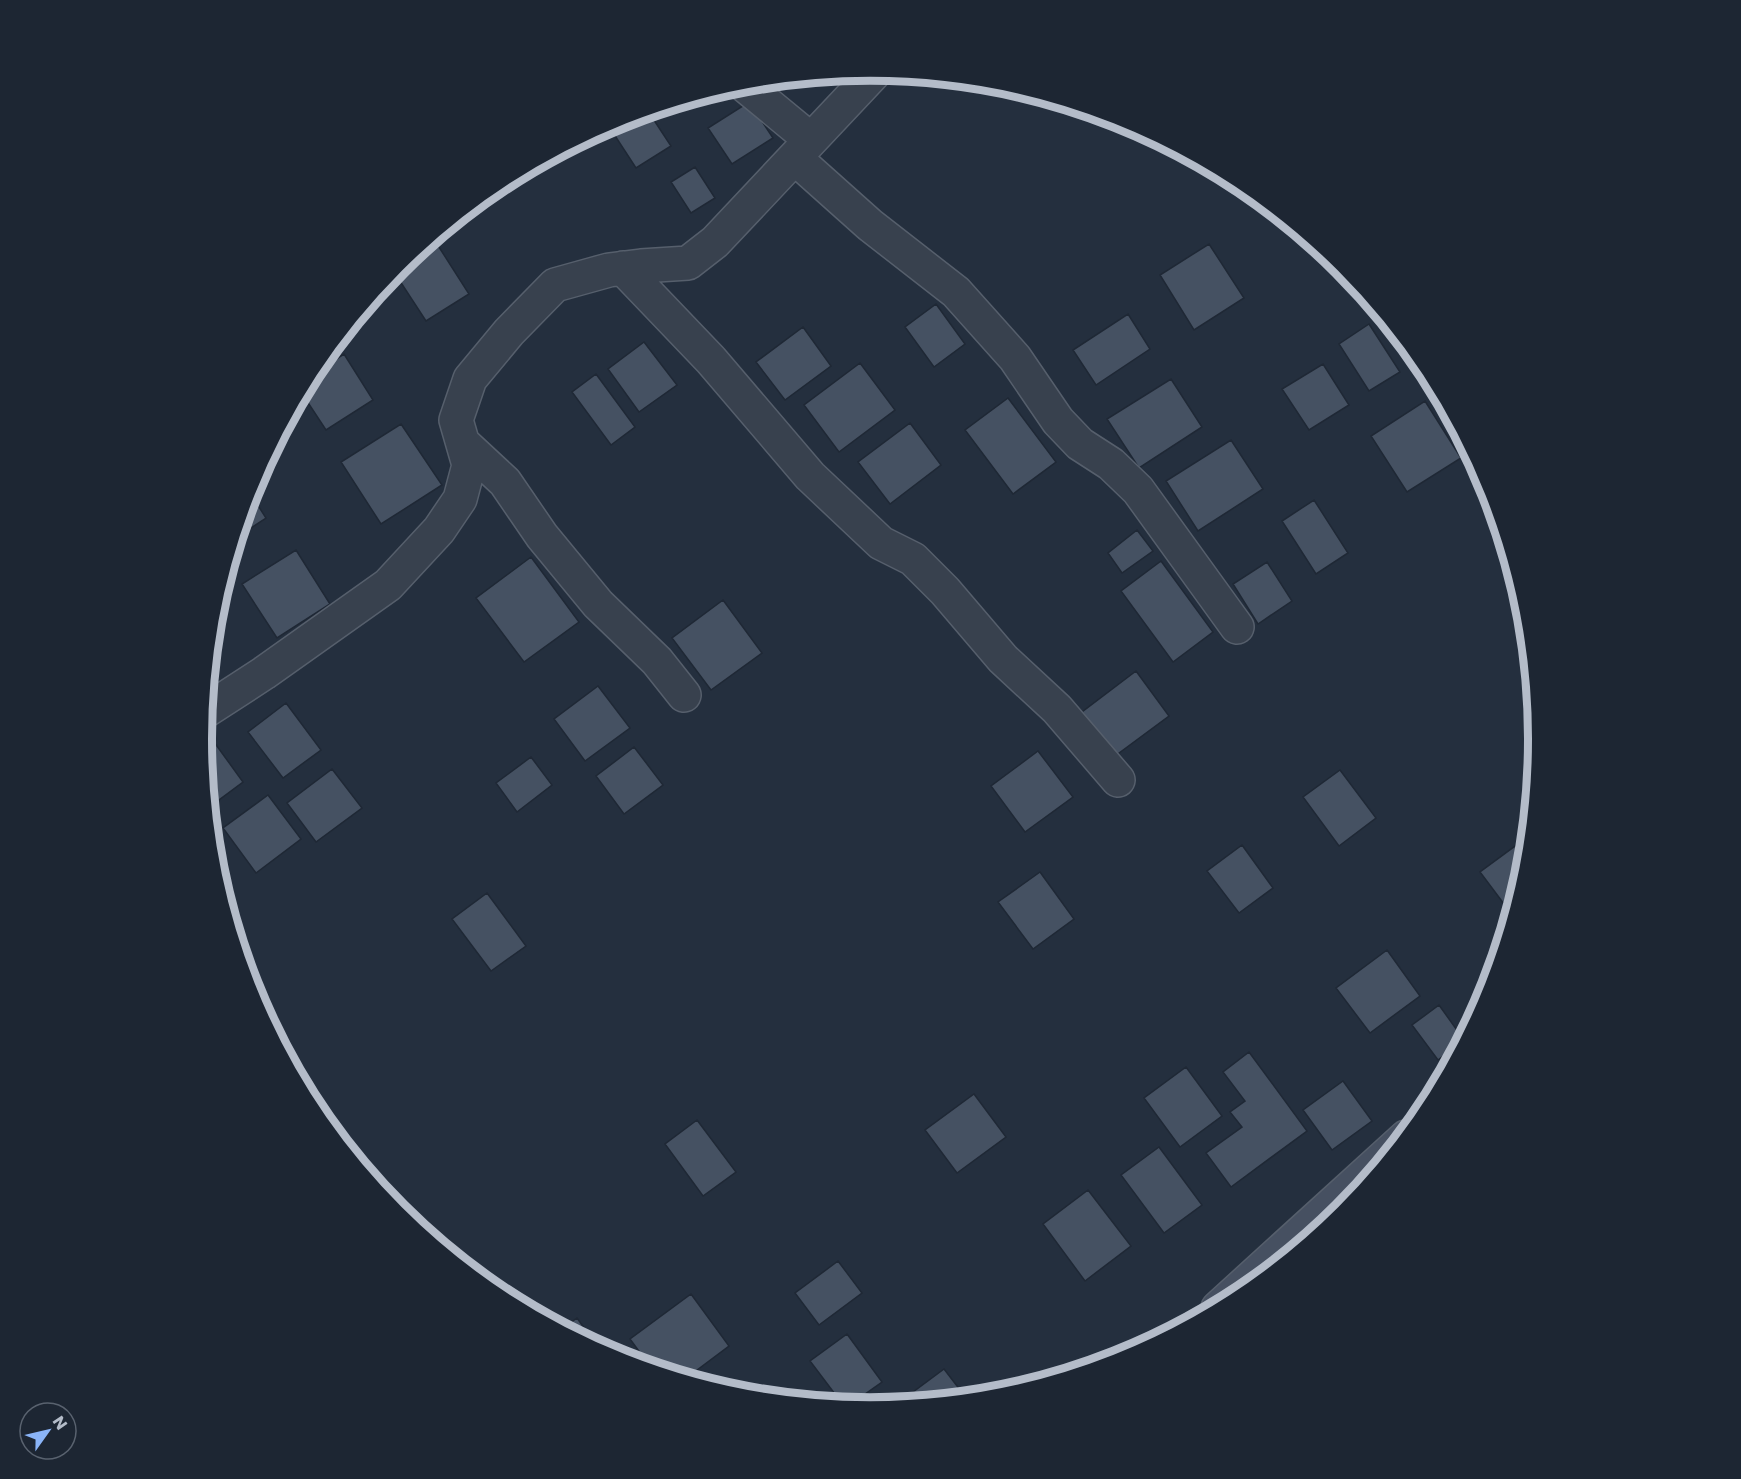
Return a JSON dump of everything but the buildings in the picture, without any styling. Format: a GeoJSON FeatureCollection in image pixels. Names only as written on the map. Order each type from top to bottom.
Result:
{"type":"FeatureCollection","features":[{"type":"Feature","properties":{"kind":"main road"},"geometry":{"type":"LineString","coordinates":[[1260,1270],[1368,1172]]}},
{"type":"Feature","properties":{"kind":"street"},"geometry":{"type":"LineString","coordinates":[[213,706],[388,585],[439,530],[460,499],[469,465],[456,420],[470,380],[509,332],[555,285],[609,270],[688,263],[715,242],[867,81]]}},
{"type":"Feature","properties":{"kind":"street"},"geometry":{"type":"LineString","coordinates":[[751,93],[870,225],[956,292],[1015,358],[1058,421],[1080,444],[1111,464],[1138,490],[1237,627]]}},
{"type":"Feature","properties":{"kind":"street"},"geometry":{"type":"LineString","coordinates":[[623,268],[711,360],[810,476],[881,543],[913,559],[945,591],[1003,659],[1057,709],[1118,780]]}},
{"type":"Feature","properties":{"kind":"street"},"geometry":{"type":"LineString","coordinates":[[463,443],[505,482],[542,536],[598,604],[657,661],[684,695]]}}]}
